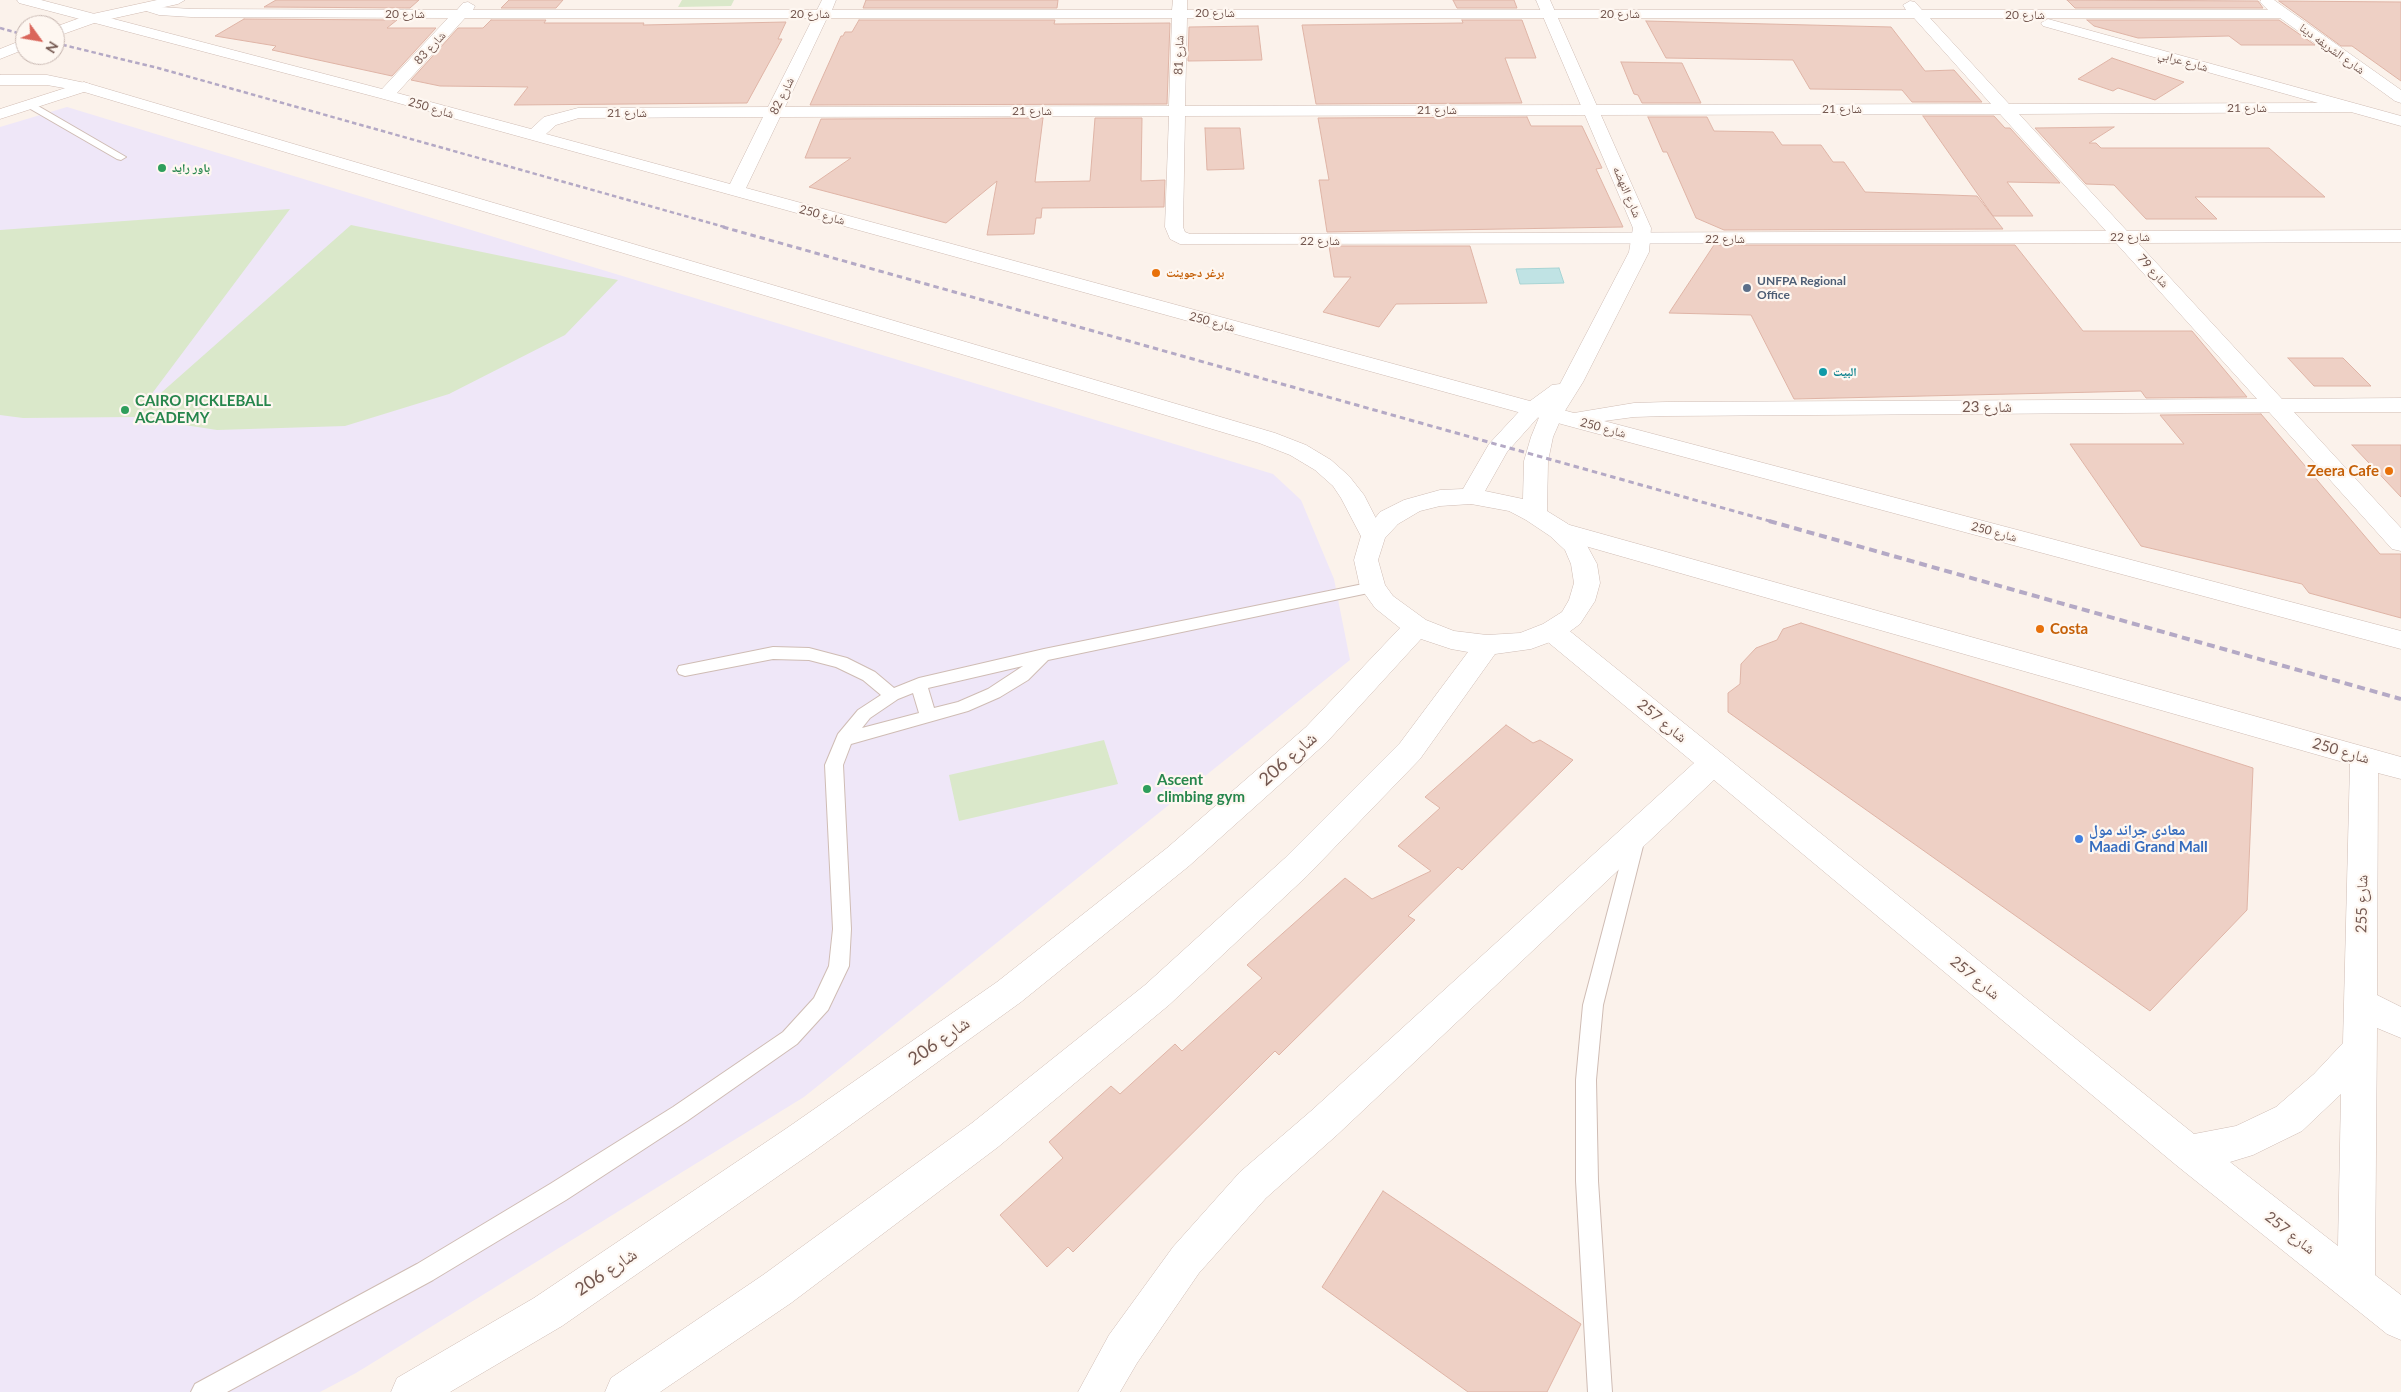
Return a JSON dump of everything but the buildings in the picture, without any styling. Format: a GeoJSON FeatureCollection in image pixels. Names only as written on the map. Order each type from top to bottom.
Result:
{"type":"FeatureCollection","features":[{"type":"Feature","properties":{"kind":"street","name":"شارع 250"},"geometry":{"type":"LineString","coordinates":[[24,0],[386,95],[533,137],[1553,415],[2401,640]]}},
{"type":"Feature","properties":{"kind":"street"},"geometry":{"type":"LineString","coordinates":[[65,27],[85,16],[105,0]]}},
{"type":"Feature","properties":{"kind":"street"},"geometry":{"type":"LineString","coordinates":[[65,21],[178,0]]}},
{"type":"Feature","properties":{"kind":"street","name":"شارع 83"},"geometry":{"type":"LineString","coordinates":[[386,95],[474,0]]}},
{"type":"Feature","properties":{"kind":"street","name":"شارع عرابي"},"geometry":{"type":"LineString","coordinates":[[1965,0],[2401,121]]}},
{"type":"Feature","properties":{"kind":"street","name":"شارع الشريفه دينا"},"geometry":{"type":"LineString","coordinates":[[2264,0],[2401,98]]}},
{"type":"Feature","properties":{"kind":"street","name":"شارع 20"},"geometry":{"type":"LineString","coordinates":[[148,7],[166,12],[190,14],[460,14],[825,7],[1180,6],[1911,6],[2017,15],[2283,14]]}},
{"type":"Feature","properties":{"kind":"street","name":"شارع 81"},"geometry":{"type":"LineString","coordinates":[[1177,110],[1180,6]]}},
{"type":"Feature","properties":{"kind":"street","name":"شارع 79"},"geometry":{"type":"LineString","coordinates":[[1911,6],[2401,543]]}},
{"type":"Feature","properties":{"kind":"street","name":"شارع 82"},"geometry":{"type":"LineString","coordinates":[[735,192],[825,7]]}},
{"type":"Feature","properties":{"kind":"street","name":"شارع النهضه"},"geometry":{"type":"LineString","coordinates":[[1535,514],[1536,460],[1542,437],[1639,252],[1642,240],[1642,228],[1637,215],[1546,7]]}},
{"type":"Feature","properties":{"kind":"street"},"geometry":{"type":"LineString","coordinates":[[0,44],[15,39]]}},
{"type":"Feature","properties":{"kind":"street"},"geometry":{"type":"LineString","coordinates":[[0,54],[15,48]]}},
{"type":"Feature","properties":{"kind":"street"},"geometry":{"type":"LineString","coordinates":[[0,70],[0,75]]}},
{"type":"Feature","properties":{"kind":"street"},"geometry":{"type":"LineString","coordinates":[[0,80],[47,80],[84,87],[1267,438],[1298,450],[1329,470],[1352,495],[1373,536]]}},
{"type":"Feature","properties":{"kind":"street"},"geometry":{"type":"LineString","coordinates":[[0,114],[84,87]]}},
{"type":"Feature","properties":{"kind":"street","name":"شارع 21"},"geometry":{"type":"LineString","coordinates":[[533,137],[550,122],[578,113],[2349,108]]}},
{"type":"Feature","properties":{"kind":"street","name":"شارع 22"},"geometry":{"type":"LineString","coordinates":[[1177,110],[1174,231],[1186,240],[1201,242],[2401,236]]}},
{"type":"Feature","properties":{"kind":"street","name":"شارع 23"},"geometry":{"type":"LineString","coordinates":[[1553,415],[1666,409],[2401,405]]}},
{"type":"Feature","properties":{"kind":"street","name":"شارع النهضه"},"geometry":{"type":"LineString","coordinates":[[1472,496],[1497,449],[1553,415]]}},
{"type":"Feature","properties":{"kind":"street"},"geometry":{"type":"LineString","coordinates":[[1472,496],[1515,505],[1535,514],[1559,530],[1575,546],[1584,564],[1587,583],[1582,601],[1571,618],[1552,631],[1522,642],[1487,645],[1451,640],[1417,627],[1384,602],[1373,587],[1366,560],[1373,536],[1389,518],[1412,505],[1440,498],[1472,496]]}},
{"type":"Feature","properties":{"kind":"street","name":"شارع 250"},"geometry":{"type":"LineString","coordinates":[[1559,530],[2401,768]]}},
{"type":"Feature","properties":{"kind":"street","name":"شارع 206"},"geometry":{"type":"LineString","coordinates":[[411,1392],[548,1312],[800,1140],[1008,992],[1178,857],[1308,742],[1417,627]]}},
{"type":"Feature","properties":{"kind":"street","name":"شارع 257"},"geometry":{"type":"LineString","coordinates":[[1552,631],[2188,1153],[2401,1320]]}},
{"type":"Feature","properties":{"kind":"street"},"geometry":{"type":"LineString","coordinates":[[625,1392],[777,1289],[985,1135],[1157,995],[1296,867],[1410,751],[1487,645]]}},
{"type":"Feature","properties":{"kind":"street","name":"شارع 255"},"geometry":{"type":"LineString","coordinates":[[2356,1285],[2364,758]]}},
{"type":"Feature","properties":{"kind":"street"},"geometry":{"type":"LineString","coordinates":[[1098,1392],[1123,1349],[1186,1260],[1253,1185],[1324,1123],[1713,763]]}},
{"type":"Feature","properties":{"kind":"street"},"geometry":{"type":"LineString","coordinates":[[2360,1003],[2401,1023]]}},
{"type":"Feature","properties":{"kind":"street"},"geometry":{"type":"LineString","coordinates":[[2188,1153],[2240,1143],[2289,1119],[2326,1086],[2359,1050]]}},
{"type":"Feature","properties":{"kind":"lane"},"geometry":{"type":"LineString","coordinates":[[30,105],[121,157]]}},
{"type":"Feature","properties":{"kind":"lane"},"geometry":{"type":"LineString","coordinates":[[203,1392],[425,1272],[558,1192],[680,1114],[790,1038],[821,1004],[840,966],[842,929],[834,765],[844,739],[864,714],[892,695],[919,684],[1373,587]]}},
{"type":"Feature","properties":{"kind":"lane"},"geometry":{"type":"LineString","coordinates":[[685,670],[773,653],[809,654],[841,662],[869,676],[892,695]]}},
{"type":"Feature","properties":{"kind":"lane"},"geometry":{"type":"LineString","coordinates":[[844,739],[962,707],[994,693],[1022,676],[1044,656]]}},
{"type":"Feature","properties":{"kind":"lane"},"geometry":{"type":"LineString","coordinates":[[919,684],[928,717]]}},
{"type":"Feature","properties":{"kind":"lane"},"geometry":{"type":"LineString","coordinates":[[1600,1392],[1587,1181],[1586,1080],[1594,1005],[1638,831]]}},
{"type":"Feature","properties":{"kind":"shaded area"},"geometry":{"type":"Polygon","coordinates":[[[67,107],[1273,474],[1301,500],[1334,579],[1350,660],[804,1097],[356,1373],[320,1392],[0,1392],[0,127],[67,107]]]}},
{"type":"Feature","properties":{"kind":"green space"},"geometry":{"type":"Polygon","coordinates":[[[682,0],[734,0],[731,6],[678,7],[682,0]]]}},
{"type":"Feature","properties":{"kind":"green space"},"geometry":{"type":"Polygon","coordinates":[[[290,209],[136,415],[351,225],[618,280],[565,335],[449,394],[345,426],[217,430],[133,417],[23,418],[0,415],[0,230],[290,209]]]}},
{"type":"Feature","properties":{"kind":"green space"},"geometry":{"type":"Polygon","coordinates":[[[1104,740],[1118,784],[959,821],[949,775],[1104,740]]]}},
{"type":"Feature","properties":{"kind":"water"},"geometry":{"type":"Polygon","coordinates":[[[1559,268],[1564,283],[1520,284],[1516,269],[1559,268]]]}},
{"type":"Feature","properties":{"kind":"railway"},"geometry":{"type":"LineString","coordinates":[[0,28],[15,32]]}},
{"type":"Feature","properties":{"kind":"railway"},"geometry":{"type":"LineString","coordinates":[[65,45],[158,68],[728,228]]}},
{"type":"Feature","properties":{"kind":"railway"},"geometry":{"type":"LineString","coordinates":[[723,227],[1773,522]]}},
{"type":"Feature","properties":{"kind":"railway"},"geometry":{"type":"LineString","coordinates":[[1769,521],[2401,699]]}},
{"type":"Feature","properties":{"kind":"place","name":"باور رايد"},"geometry":{"type":"Point","coordinates":[162,168]}},
{"type":"Feature","properties":{"kind":"place","name":"برغر دجوينت"},"geometry":{"type":"Point","coordinates":[1156,273]}},
{"type":"Feature","properties":{"kind":"place","name":"UNFPA Regional Office"},"geometry":{"type":"Point","coordinates":[1747,288]}},
{"type":"Feature","properties":{"kind":"place","name":"البيت"},"geometry":{"type":"Point","coordinates":[1823,372]}},
{"type":"Feature","properties":{"kind":"place","name":"CAIRO PICKLEBALL ACADEMY"},"geometry":{"type":"Point","coordinates":[125,410]}},
{"type":"Feature","properties":{"kind":"place","name":"Zeera Cafe"},"geometry":{"type":"Point","coordinates":[2389,471]}},
{"type":"Feature","properties":{"kind":"place","name":"Costa"},"geometry":{"type":"Point","coordinates":[2040,629]}},
{"type":"Feature","properties":{"kind":"place","name":"Ascent climbing gym"},"geometry":{"type":"Point","coordinates":[1147,789]}},
{"type":"Feature","properties":{"kind":"place","name":"معادى جراند مول Maadi Grand Mall"},"geometry":{"type":"Point","coordinates":[2079,839]}}]}
